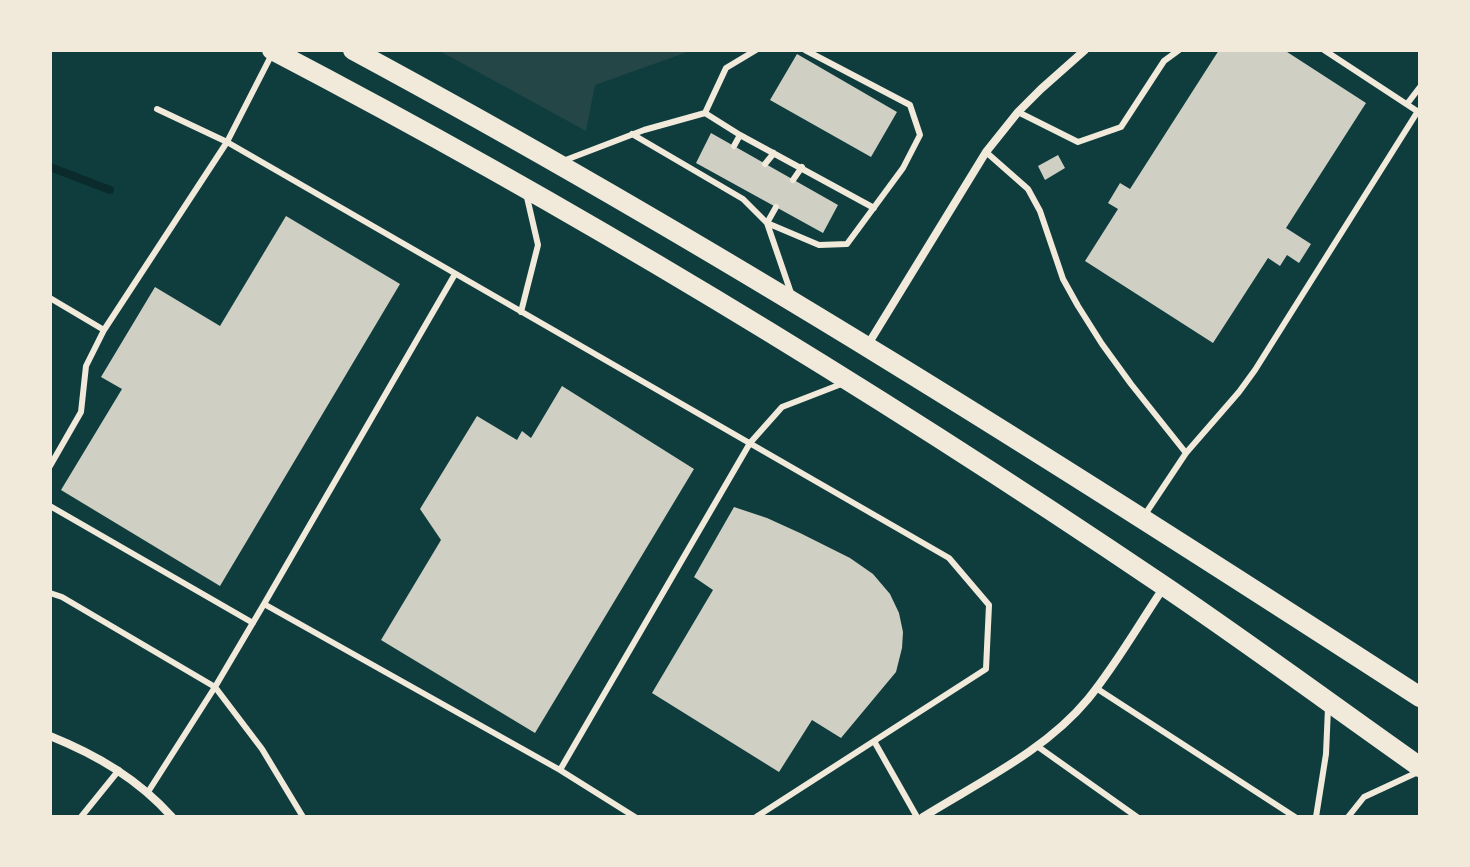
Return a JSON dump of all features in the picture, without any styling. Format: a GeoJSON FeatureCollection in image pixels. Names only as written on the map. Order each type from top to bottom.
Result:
{"type":"FeatureCollection","features":[{"type":"Feature","properties":{"kind":"main road"},"geometry":{"type":"LineString","coordinates":[[273,50],[524,186],[850,381],[1164,586],[1420,769]]}},
{"type":"Feature","properties":{"kind":"main road"},"geometry":{"type":"LineString","coordinates":[[353,50],[559,163],[866,347],[1420,697]]}},
{"type":"Feature","properties":{"kind":"street"},"geometry":{"type":"LineString","coordinates":[[866,347],[986,152],[1018,112],[1085,50]]}},
{"type":"Feature","properties":{"kind":"street"},"geometry":{"type":"LineString","coordinates":[[920,817],[1037,746],[1073,715],[1096,688],[1164,586]]}},
{"type":"Feature","properties":{"kind":"street"},"geometry":{"type":"LineString","coordinates":[[50,736],[119,770],[148,792],[172,817]]}},
{"type":"Feature","properties":{"kind":"lane"},"geometry":{"type":"LineString","coordinates":[[50,466],[81,412],[86,366],[104,330],[227,142],[273,50]]}},
{"type":"Feature","properties":{"kind":"lane"},"geometry":{"type":"LineString","coordinates":[[705,113],[726,68],[756,50]]}},
{"type":"Feature","properties":{"kind":"lane"},"geometry":{"type":"LineString","coordinates":[[632,134],[715,178],[743,199],[767,223],[819,245],[847,244],[903,168],[920,135],[910,105],[805,50]]}},
{"type":"Feature","properties":{"kind":"lane"},"geometry":{"type":"LineString","coordinates":[[1018,112],[1078,142],[1121,127],[1164,61],[1179,50]]}},
{"type":"Feature","properties":{"kind":"lane"},"geometry":{"type":"LineString","coordinates":[[1142,519],[1186,453],[1255,370],[1419,112],[1324,50]]}},
{"type":"Feature","properties":{"kind":"lane"},"geometry":{"type":"LineString","coordinates":[[1407,104],[1420,87]]}},
{"type":"Feature","properties":{"kind":"lane"},"geometry":{"type":"LineString","coordinates":[[157,109],[227,142],[949,558],[989,605],[986,669],[756,817]]}},
{"type":"Feature","properties":{"kind":"lane"},"geometry":{"type":"LineString","coordinates":[[559,163],[632,134],[705,113],[874,208]]}},
{"type":"Feature","properties":{"kind":"lane"},"geometry":{"type":"LineString","coordinates":[[734,146],[740,135]]}},
{"type":"Feature","properties":{"kind":"lane"},"geometry":{"type":"LineString","coordinates":[[986,152],[1028,189],[1040,211],[1063,279],[1078,306],[1131,384],[1186,453]]}},
{"type":"Feature","properties":{"kind":"lane"},"geometry":{"type":"LineString","coordinates":[[765,164],[774,153]]}},
{"type":"Feature","properties":{"kind":"lane"},"geometry":{"type":"LineString","coordinates":[[793,180],[802,167]]}},
{"type":"Feature","properties":{"kind":"lane"},"geometry":{"type":"LineString","coordinates":[[521,312],[538,245],[524,186]]}},
{"type":"Feature","properties":{"kind":"lane"},"geometry":{"type":"LineString","coordinates":[[743,199],[748,192]]}},
{"type":"Feature","properties":{"kind":"lane"},"geometry":{"type":"LineString","coordinates":[[776,207],[767,223],[795,304]]}},
{"type":"Feature","properties":{"kind":"lane"},"geometry":{"type":"LineString","coordinates":[[148,792],[253,623],[455,274]]}},
{"type":"Feature","properties":{"kind":"lane"},"geometry":{"type":"LineString","coordinates":[[50,298],[104,330]]}},
{"type":"Feature","properties":{"kind":"lane"},"geometry":{"type":"LineString","coordinates":[[560,770],[750,443],[782,407],[850,381]]}},
{"type":"Feature","properties":{"kind":"lane"},"geometry":{"type":"LineString","coordinates":[[50,506],[253,623]]}},
{"type":"Feature","properties":{"kind":"lane"},"geometry":{"type":"LineString","coordinates":[[50,593],[62,597],[215,687],[262,749],[303,817]]}},
{"type":"Feature","properties":{"kind":"lane"},"geometry":{"type":"LineString","coordinates":[[264,604],[560,770],[635,817]]}},
{"type":"Feature","properties":{"kind":"lane"},"geometry":{"type":"LineString","coordinates":[[1096,688],[1295,817]]}},
{"type":"Feature","properties":{"kind":"lane"},"geometry":{"type":"LineString","coordinates":[[1316,817],[1326,754],[1328,701]]}},
{"type":"Feature","properties":{"kind":"lane"},"geometry":{"type":"LineString","coordinates":[[874,741],[920,817]]}},
{"type":"Feature","properties":{"kind":"lane"},"geometry":{"type":"LineString","coordinates":[[1037,746],[1137,817]]}},
{"type":"Feature","properties":{"kind":"lane"},"geometry":{"type":"LineString","coordinates":[[1348,817],[1364,797],[1420,769]]}},
{"type":"Feature","properties":{"kind":"lane"},"geometry":{"type":"LineString","coordinates":[[81,817],[119,770]]}},
{"type":"Feature","properties":{"kind":"shaded area"},"geometry":{"type":"Polygon","coordinates":[[[438,50],[693,50],[595,85],[586,131],[438,50]]]}},
{"type":"Feature","properties":{"kind":"building"},"geometry":{"type":"Polygon","coordinates":[[[1219,50],[1284,50],[1366,103],[1286,228],[1311,244],[1299,263],[1287,255],[1280,266],[1268,258],[1213,343],[1085,261],[1118,209],[1108,203],[1120,183],[1130,189],[1219,50]]]}},
{"type":"Feature","properties":{"kind":"building"},"geometry":{"type":"Polygon","coordinates":[[[797,54],[897,112],[871,157],[770,100],[797,54]]]}},
{"type":"Feature","properties":{"kind":"building"},"geometry":{"type":"Polygon","coordinates":[[[711,133],[838,205],[823,233],[696,163],[711,133]]]}},
{"type":"Feature","properties":{"kind":"building"},"geometry":{"type":"Polygon","coordinates":[[[1058,155],[1065,168],[1045,180],[1038,166],[1058,155]]]}},
{"type":"Feature","properties":{"kind":"building"},"geometry":{"type":"Polygon","coordinates":[[[286,216],[400,284],[220,586],[61,490],[122,389],[101,377],[155,287],[220,326],[286,216]]]}},
{"type":"Feature","properties":{"kind":"building"},"geometry":{"type":"Polygon","coordinates":[[[562,386],[694,469],[535,733],[381,640],[441,540],[420,509],[477,416],[517,440],[522,431],[531,438],[562,386]]]}},
{"type":"Feature","properties":{"kind":"building"},"geometry":{"type":"Polygon","coordinates":[[[734,507],[800,533],[850,558],[873,574],[890,594],[903,632],[896,672],[841,738],[812,720],[779,772],[652,693],[713,590],[694,577],[734,507]]]}},
{"type":"Feature","properties":{"kind":"waterway"},"geometry":{"type":"LineString","coordinates":[[50,167],[110,190]]}}]}
